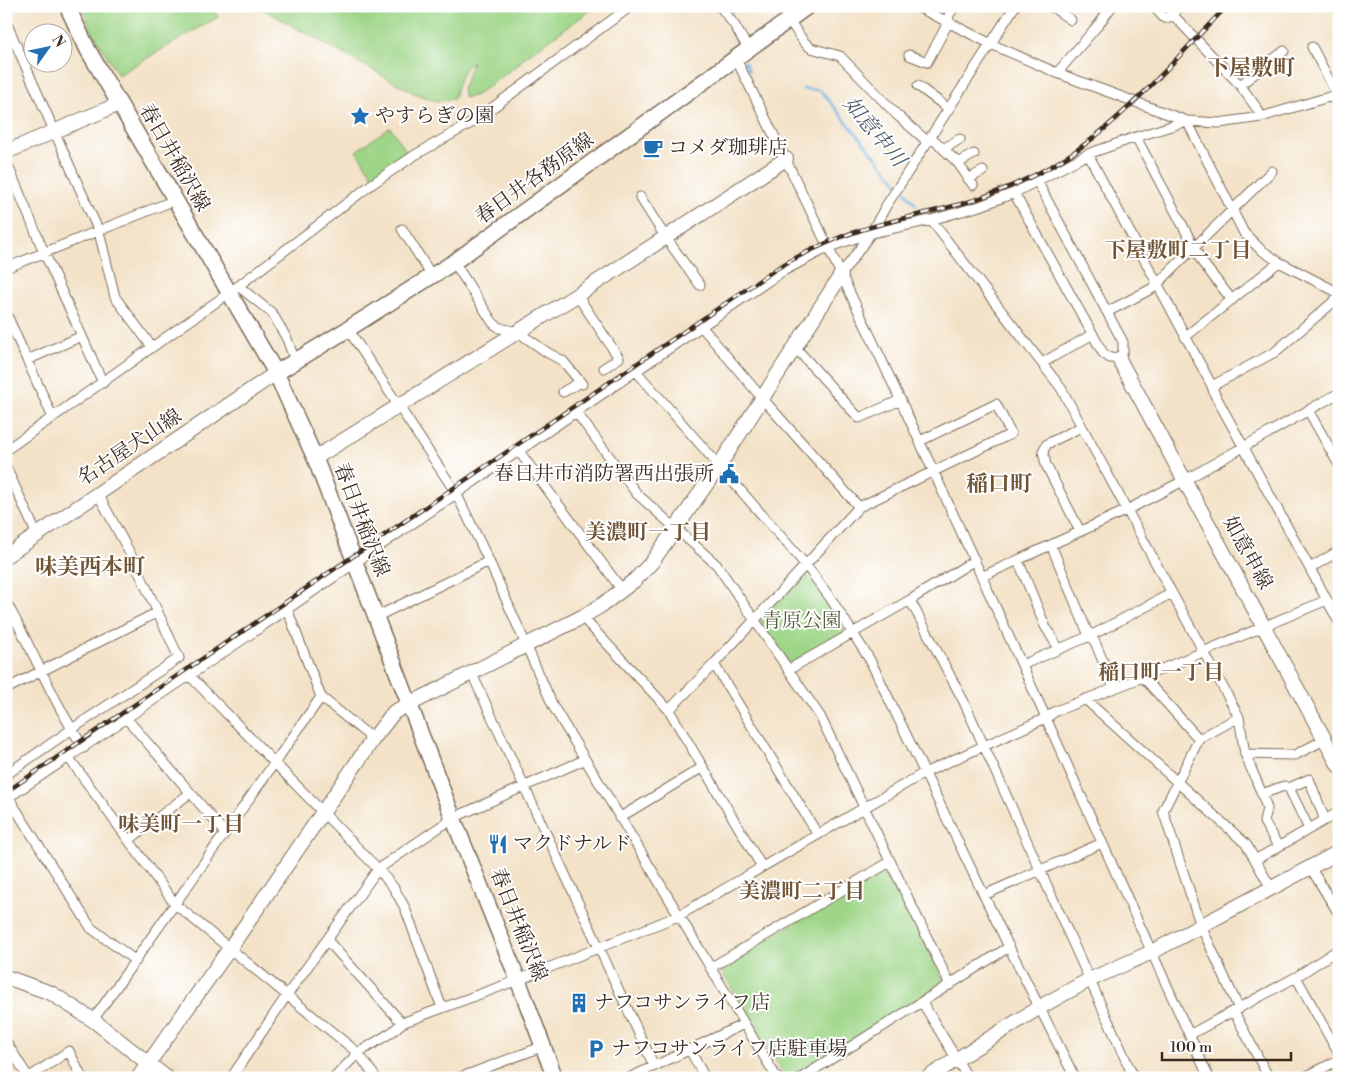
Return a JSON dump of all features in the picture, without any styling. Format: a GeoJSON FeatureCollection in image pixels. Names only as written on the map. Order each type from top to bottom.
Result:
{"type":"FeatureCollection","features":[{"type":"Feature","properties":{"kind":"main road","name":"春日井稲沢線"},"geometry":{"type":"LineString","coordinates":[[67,6],[88,50],[175,200],[234,289],[276,373],[315,458],[555,1078]]}},
{"type":"Feature","properties":{"kind":"main road","name":"春日井各務原線"},"geometry":{"type":"LineString","coordinates":[[276,373],[348,330],[454,262],[736,60],[787,13],[808,6]]}},
{"type":"Feature","properties":{"kind":"street"},"geometry":{"type":"LineString","coordinates":[[6,450],[234,289],[372,184],[415,155],[472,122],[631,6]]}},
{"type":"Feature","properties":{"kind":"street"},"geometry":{"type":"LineString","coordinates":[[720,6],[735,26],[749,50]]}},
{"type":"Feature","properties":{"kind":"street"},"geometry":{"type":"LineString","coordinates":[[916,6],[991,44],[1057,73],[1187,120],[1219,123],[1261,117],[1336,95]]}},
{"type":"Feature","properties":{"kind":"street"},"geometry":{"type":"LineString","coordinates":[[909,55],[927,62],[955,6]]}},
{"type":"Feature","properties":{"kind":"street"},"geometry":{"type":"LineString","coordinates":[[138,1078],[394,712],[582,617],[602,605],[635,580],[652,562],[719,466],[841,274],[871,233],[899,186],[1015,6]]}},
{"type":"Feature","properties":{"kind":"street"},"geometry":{"type":"LineString","coordinates":[[1051,6],[1072,20]]}},
{"type":"Feature","properties":{"kind":"street"},"geometry":{"type":"LineString","coordinates":[[1057,73],[1112,6]]}},
{"type":"Feature","properties":{"kind":"street"},"geometry":{"type":"LineString","coordinates":[[1153,6],[1164,18],[1167,18],[1180,6]]}},
{"type":"Feature","properties":{"kind":"street"},"geometry":{"type":"LineString","coordinates":[[787,13],[804,42],[812,48],[840,56],[897,115],[943,149],[958,163],[971,182],[983,171]]}},
{"type":"Feature","properties":{"kind":"street"},"geometry":{"type":"LineString","coordinates":[[1172,14],[1240,85],[1261,117]]}},
{"type":"Feature","properties":{"kind":"street"},"geometry":{"type":"LineString","coordinates":[[6,22],[99,232],[115,297],[152,348]]}},
{"type":"Feature","properties":{"kind":"street"},"geometry":{"type":"LineString","coordinates":[[1312,47],[1336,95],[1339,107]]}},
{"type":"Feature","properties":{"kind":"street"},"geometry":{"type":"LineString","coordinates":[[1240,85],[1284,50]]}},
{"type":"Feature","properties":{"kind":"street"},"geometry":{"type":"LineString","coordinates":[[736,60],[829,247],[901,400],[1209,1078]]}},
{"type":"Feature","properties":{"kind":"street"},"geometry":{"type":"LineString","coordinates":[[918,86],[949,108]]}},
{"type":"Feature","properties":{"kind":"street"},"geometry":{"type":"LineString","coordinates":[[6,152],[119,104]]}},
{"type":"Feature","properties":{"kind":"street"},"geometry":{"type":"LineString","coordinates":[[136,961],[91,928],[7,798],[84,748],[518,450],[783,271],[829,247],[871,233],[931,220],[980,206],[1014,193],[1088,154],[1187,120]]}},
{"type":"Feature","properties":{"kind":"street"},"geometry":{"type":"LineString","coordinates":[[1187,120],[1244,233],[1260,250],[1279,262],[1339,292]]}},
{"type":"Feature","properties":{"kind":"street"},"geometry":{"type":"LineString","coordinates":[[1136,136],[1202,262],[1232,300]]}},
{"type":"Feature","properties":{"kind":"street"},"geometry":{"type":"LineString","coordinates":[[943,149],[960,139]]}},
{"type":"Feature","properties":{"kind":"street"},"geometry":{"type":"LineString","coordinates":[[958,163],[974,154]]}},
{"type":"Feature","properties":{"kind":"street"},"geometry":{"type":"LineString","coordinates":[[1088,154],[1158,283],[1212,386],[1214,394],[1339,622]]}},
{"type":"Feature","properties":{"kind":"street"},"geometry":{"type":"LineString","coordinates":[[315,458],[577,295],[786,160]]}},
{"type":"Feature","properties":{"kind":"street"},"geometry":{"type":"LineString","coordinates":[[6,161],[44,252],[103,382]]}},
{"type":"Feature","properties":{"kind":"street"},"geometry":{"type":"LineString","coordinates":[[1107,312],[1153,288],[1272,171]]}},
{"type":"Feature","properties":{"kind":"street"},"geometry":{"type":"LineString","coordinates":[[1014,193],[1103,353],[1110,358],[1119,359],[1123,351],[1123,342],[1037,181]]}},
{"type":"Feature","properties":{"kind":"street"},"geometry":{"type":"LineString","coordinates":[[640,197],[666,238],[700,285]]}},
{"type":"Feature","properties":{"kind":"street"},"geometry":{"type":"LineString","coordinates":[[6,268],[175,200]]}},
{"type":"Feature","properties":{"kind":"street"},"geometry":{"type":"LineString","coordinates":[[931,220],[1061,388],[1239,717],[1245,754],[1266,808],[1264,822],[1278,846]]}},
{"type":"Feature","properties":{"kind":"street"},"geometry":{"type":"LineString","coordinates":[[402,229],[432,276]]}},
{"type":"Feature","properties":{"kind":"street"},"geometry":{"type":"LineString","coordinates":[[454,262],[493,323],[500,328],[518,332],[548,353],[564,360],[581,383],[562,392]]}},
{"type":"Feature","properties":{"kind":"street"},"geometry":{"type":"LineString","coordinates":[[1185,337],[1279,262]]}},
{"type":"Feature","properties":{"kind":"street"},"geometry":{"type":"LineString","coordinates":[[234,289],[272,313],[287,339],[296,361]]}},
{"type":"Feature","properties":{"kind":"street"},"geometry":{"type":"LineString","coordinates":[[577,295],[619,358],[604,368]]}},
{"type":"Feature","properties":{"kind":"street"},"geometry":{"type":"LineString","coordinates":[[1212,386],[1275,352],[1339,298]]}},
{"type":"Feature","properties":{"kind":"street"},"geometry":{"type":"LineString","coordinates":[[6,313],[53,418]]}},
{"type":"Feature","properties":{"kind":"street"},"geometry":{"type":"LineString","coordinates":[[701,326],[762,398],[859,506]]}},
{"type":"Feature","properties":{"kind":"street"},"geometry":{"type":"LineString","coordinates":[[348,330],[456,493],[489,560],[553,706],[777,1078]]}},
{"type":"Feature","properties":{"kind":"street"},"geometry":{"type":"LineString","coordinates":[[1042,363],[1093,334]]}},
{"type":"Feature","properties":{"kind":"street"},"geometry":{"type":"LineString","coordinates":[[27,360],[82,336]]}},
{"type":"Feature","properties":{"kind":"street"},"geometry":{"type":"LineString","coordinates":[[795,347],[859,418],[901,400]]}},
{"type":"Feature","properties":{"kind":"street","name":"如意申線"},"geometry":{"type":"LineString","coordinates":[[1119,359],[1339,766]]}},
{"type":"Feature","properties":{"kind":"street"},"geometry":{"type":"LineString","coordinates":[[636,371],[805,564],[853,632],[870,660],[1009,947],[1075,1078]]}},
{"type":"Feature","properties":{"kind":"street","name":"名古屋犬山線"},"geometry":{"type":"LineString","coordinates":[[6,556],[276,373]]}},
{"type":"Feature","properties":{"kind":"street"},"geometry":{"type":"LineString","coordinates":[[982,576],[1127,510],[1185,480],[1339,393]]}},
{"type":"Feature","properties":{"kind":"street"},"geometry":{"type":"LineString","coordinates":[[669,710],[714,664],[859,506],[1011,434],[996,404],[920,441]]}},
{"type":"Feature","properties":{"kind":"street"},"geometry":{"type":"LineString","coordinates":[[1308,410],[1339,465]]}},
{"type":"Feature","properties":{"kind":"street"},"geometry":{"type":"LineString","coordinates":[[576,412],[637,494],[717,565],[820,716],[950,985]]}},
{"type":"Feature","properties":{"kind":"street"},"geometry":{"type":"LineString","coordinates":[[1080,531],[1046,465],[1043,451],[1048,444],[1081,426]]}},
{"type":"Feature","properties":{"kind":"street"},"geometry":{"type":"LineString","coordinates":[[518,450],[622,590]]}},
{"type":"Feature","properties":{"kind":"street"},"geometry":{"type":"LineString","coordinates":[[6,467],[37,535]]}},
{"type":"Feature","properties":{"kind":"street"},"geometry":{"type":"LineString","coordinates":[[6,774],[179,658],[133,559],[98,494]]}},
{"type":"Feature","properties":{"kind":"street"},"geometry":{"type":"LineString","coordinates":[[1051,545],[1114,688]]}},
{"type":"Feature","properties":{"kind":"street"},"geometry":{"type":"LineString","coordinates":[[1310,568],[1339,551]]}},
{"type":"Feature","properties":{"kind":"street"},"geometry":{"type":"LineString","coordinates":[[376,617],[489,560]]}},
{"type":"Feature","properties":{"kind":"street"},"geometry":{"type":"LineString","coordinates":[[788,670],[910,600],[975,560]]}},
{"type":"Feature","properties":{"kind":"street"},"geometry":{"type":"LineString","coordinates":[[1018,560],[1045,626],[1059,649]]}},
{"type":"Feature","properties":{"kind":"street"},"geometry":{"type":"LineString","coordinates":[[1022,665],[1092,635],[1172,593]]}},
{"type":"Feature","properties":{"kind":"street"},"geometry":{"type":"LineString","coordinates":[[910,600],[964,702],[1134,1078]]}},
{"type":"Feature","properties":{"kind":"street"},"geometry":{"type":"LineString","coordinates":[[334,1078],[358,1053],[392,1032],[402,1023],[518,980],[678,916],[924,773],[1046,718],[1056,711],[1327,600]]}},
{"type":"Feature","properties":{"kind":"street"},"geometry":{"type":"LineString","coordinates":[[6,602],[23,631],[41,672],[84,748]]}},
{"type":"Feature","properties":{"kind":"street"},"geometry":{"type":"LineString","coordinates":[[287,609],[321,697],[374,739]]}},
{"type":"Feature","properties":{"kind":"street"},"geometry":{"type":"LineString","coordinates":[[6,689],[158,612]]}},
{"type":"Feature","properties":{"kind":"street"},"geometry":{"type":"LineString","coordinates":[[582,617],[669,710],[762,867]]}},
{"type":"Feature","properties":{"kind":"street"},"geometry":{"type":"LineString","coordinates":[[714,664],[818,835]]}},
{"type":"Feature","properties":{"kind":"street"},"geometry":{"type":"LineString","coordinates":[[472,674],[654,1066]]}},
{"type":"Feature","properties":{"kind":"street"},"geometry":{"type":"LineString","coordinates":[[190,676],[378,869],[394,888],[405,908],[442,1008]]}},
{"type":"Feature","properties":{"kind":"street"},"geometry":{"type":"LineString","coordinates":[[1143,676],[1199,738]]}},
{"type":"Feature","properties":{"kind":"street"},"geometry":{"type":"LineString","coordinates":[[93,1020],[321,697]]}},
{"type":"Feature","properties":{"kind":"street"},"geometry":{"type":"LineString","coordinates":[[1085,699],[1246,844],[1271,888]]}},
{"type":"Feature","properties":{"kind":"street"},"geometry":{"type":"LineString","coordinates":[[1239,717],[1199,738],[1163,811],[1201,926],[1269,1078]]}},
{"type":"Feature","properties":{"kind":"street"},"geometry":{"type":"LineString","coordinates":[[126,719],[225,833]]}},
{"type":"Feature","properties":{"kind":"street"},"geometry":{"type":"LineString","coordinates":[[1245,754],[1295,755],[1324,740]]}},
{"type":"Feature","properties":{"kind":"street"},"geometry":{"type":"LineString","coordinates":[[69,758],[175,904],[358,1053],[376,1078]]}},
{"type":"Feature","properties":{"kind":"street"},"geometry":{"type":"LineString","coordinates":[[231,1078],[378,869],[453,818],[584,760]]}},
{"type":"Feature","properties":{"kind":"street"},"geometry":{"type":"LineString","coordinates":[[619,818],[703,767]]}},
{"type":"Feature","properties":{"kind":"street"},"geometry":{"type":"LineString","coordinates":[[1262,794],[1284,786],[1289,788],[1309,779],[1325,820]]}},
{"type":"Feature","properties":{"kind":"street"},"geometry":{"type":"LineString","coordinates":[[1289,788],[1308,829]]}},
{"type":"Feature","properties":{"kind":"street"},"geometry":{"type":"LineString","coordinates":[[129,840],[190,793]]}},
{"type":"Feature","properties":{"kind":"street"},"geometry":{"type":"LineString","coordinates":[[1255,860],[1339,812]]}},
{"type":"Feature","properties":{"kind":"street"},"geometry":{"type":"LineString","coordinates":[[984,895],[1102,843]]}},
{"type":"Feature","properties":{"kind":"street"},"geometry":{"type":"LineString","coordinates":[[926,1078],[1040,1007],[1089,980],[1152,952],[1339,852]]}},
{"type":"Feature","properties":{"kind":"street"},"geometry":{"type":"LineString","coordinates":[[710,968],[890,862]]}},
{"type":"Feature","properties":{"kind":"street"},"geometry":{"type":"LineString","coordinates":[[1310,867],[1339,914]]}},
{"type":"Feature","properties":{"kind":"street"},"geometry":{"type":"LineString","coordinates":[[327,940],[402,1023]]}},
{"type":"Feature","properties":{"kind":"street"},"geometry":{"type":"LineString","coordinates":[[801,1078],[1009,947]]}},
{"type":"Feature","properties":{"kind":"street"},"geometry":{"type":"LineString","coordinates":[[1189,1035],[1296,977],[1339,949]]}},
{"type":"Feature","properties":{"kind":"street"},"geometry":{"type":"LineString","coordinates":[[6,977],[51,993],[93,1020],[167,1078]]}},
{"type":"Feature","properties":{"kind":"street"},"geometry":{"type":"LineString","coordinates":[[1296,977],[1339,1054]]}},
{"type":"Feature","properties":{"kind":"street"},"geometry":{"type":"LineString","coordinates":[[922,1002],[968,1078]]}},
{"type":"Feature","properties":{"kind":"street"},"geometry":{"type":"LineString","coordinates":[[629,1078],[744,1024]]}},
{"type":"Feature","properties":{"kind":"street"},"geometry":{"type":"LineString","coordinates":[[6,1042],[28,1078],[69,1052],[82,1078]]}},
{"type":"Feature","properties":{"kind":"street"},"geometry":{"type":"LineString","coordinates":[[459,1078],[544,1046]]}},
{"type":"Feature","properties":{"kind":"street"},"geometry":{"type":"LineString","coordinates":[[690,1050],[705,1078]]}},
{"type":"Feature","properties":{"kind":"street"},"geometry":{"type":"LineString","coordinates":[[1303,1078],[1339,1060]]}},
{"type":"Feature","properties":{"kind":"green space"},"geometry":{"type":"Polygon","coordinates":[[[82,6],[212,6],[218,17],[118,75],[91,29],[82,6]]]}},
{"type":"Feature","properties":{"kind":"green space"},"geometry":{"type":"Polygon","coordinates":[[[257,6],[597,6],[522,59],[519,64],[476,95],[465,98],[462,90],[473,61],[462,74],[453,99],[436,101],[414,93],[257,6]]]}},
{"type":"Feature","properties":{"kind":"green space"},"geometry":{"type":"Polygon","coordinates":[[[390,127],[407,152],[373,176],[356,151],[390,127]]]}},
{"type":"Feature","properties":{"kind":"green space","name":"青原公園"},"geometry":{"type":"Polygon","coordinates":[[[803,574],[807,575],[845,629],[844,633],[792,663],[788,662],[761,623],[761,619],[803,574]]]}},
{"type":"Feature","properties":{"kind":"green space"},"geometry":{"type":"Polygon","coordinates":[[[886,869],[889,870],[944,981],[794,1078],[786,1078],[720,969],[721,966],[886,869]]]}},
{"type":"Feature","properties":{"kind":"waterway","name":"如意申川"},"geometry":{"type":"LineString","coordinates":[[729,6],[733,12]]}},
{"type":"Feature","properties":{"kind":"waterway","name":"如意申川"},"geometry":{"type":"LineString","coordinates":[[730,28],[736,42]]}},
{"type":"Feature","properties":{"kind":"waterway","name":"如意申川"},"geometry":{"type":"LineString","coordinates":[[745,62],[749,71]]}},
{"type":"Feature","properties":{"kind":"waterway","name":"如意申川"},"geometry":{"type":"LineString","coordinates":[[803,89],[820,90],[916,205]]}},
{"type":"Feature","properties":{"kind":"railway"},"geometry":{"type":"LineString","coordinates":[[6,792],[779,267],[817,247],[848,235],[875,226],[962,204],[996,192],[1034,175],[1070,155],[1127,109],[1227,6]]}},
{"type":"Feature","properties":{"kind":"place","name":"やすらぎの園"},"geometry":{"type":"Point","coordinates":[360,116]}},
{"type":"Feature","properties":{"kind":"place","name":"コメダ珈琲店"},"geometry":{"type":"Point","coordinates":[653,148]}},
{"type":"Feature","properties":{"kind":"place","name":"春日井市消防署西出張所"},"geometry":{"type":"Point","coordinates":[729,474]}},
{"type":"Feature","properties":{"kind":"place","name":"マクドナルド"},"geometry":{"type":"Point","coordinates":[498,844]}},
{"type":"Feature","properties":{"kind":"place","name":"ナフコサンライフ店"},"geometry":{"type":"Point","coordinates":[579,1003]}},
{"type":"Feature","properties":{"kind":"place","name":"ナフコサンライフ店駐車場"},"geometry":{"type":"Point","coordinates":[596,1049]}},
{"type":"Feature","properties":{"kind":"district","name":"下屋敷町"},"geometry":{"type":"Point","coordinates":[1251,68]}},
{"type":"Feature","properties":{"kind":"district","name":"下屋敷町二丁目"},"geometry":{"type":"Point","coordinates":[1178,251]}},
{"type":"Feature","properties":{"kind":"district","name":"稲口町"},"geometry":{"type":"Point","coordinates":[999,484]}},
{"type":"Feature","properties":{"kind":"district","name":"美濃町一丁目"},"geometry":{"type":"Point","coordinates":[648,533]}},
{"type":"Feature","properties":{"kind":"district","name":"味美西本町"},"geometry":{"type":"Point","coordinates":[90,567]}},
{"type":"Feature","properties":{"kind":"district","name":"稲口町一丁目"},"geometry":{"type":"Point","coordinates":[1161,673]}},
{"type":"Feature","properties":{"kind":"district","name":"味美町一丁目"},"geometry":{"type":"Point","coordinates":[181,825]}},
{"type":"Feature","properties":{"kind":"district","name":"美濃町二丁目"},"geometry":{"type":"Point","coordinates":[802,892]}}]}
